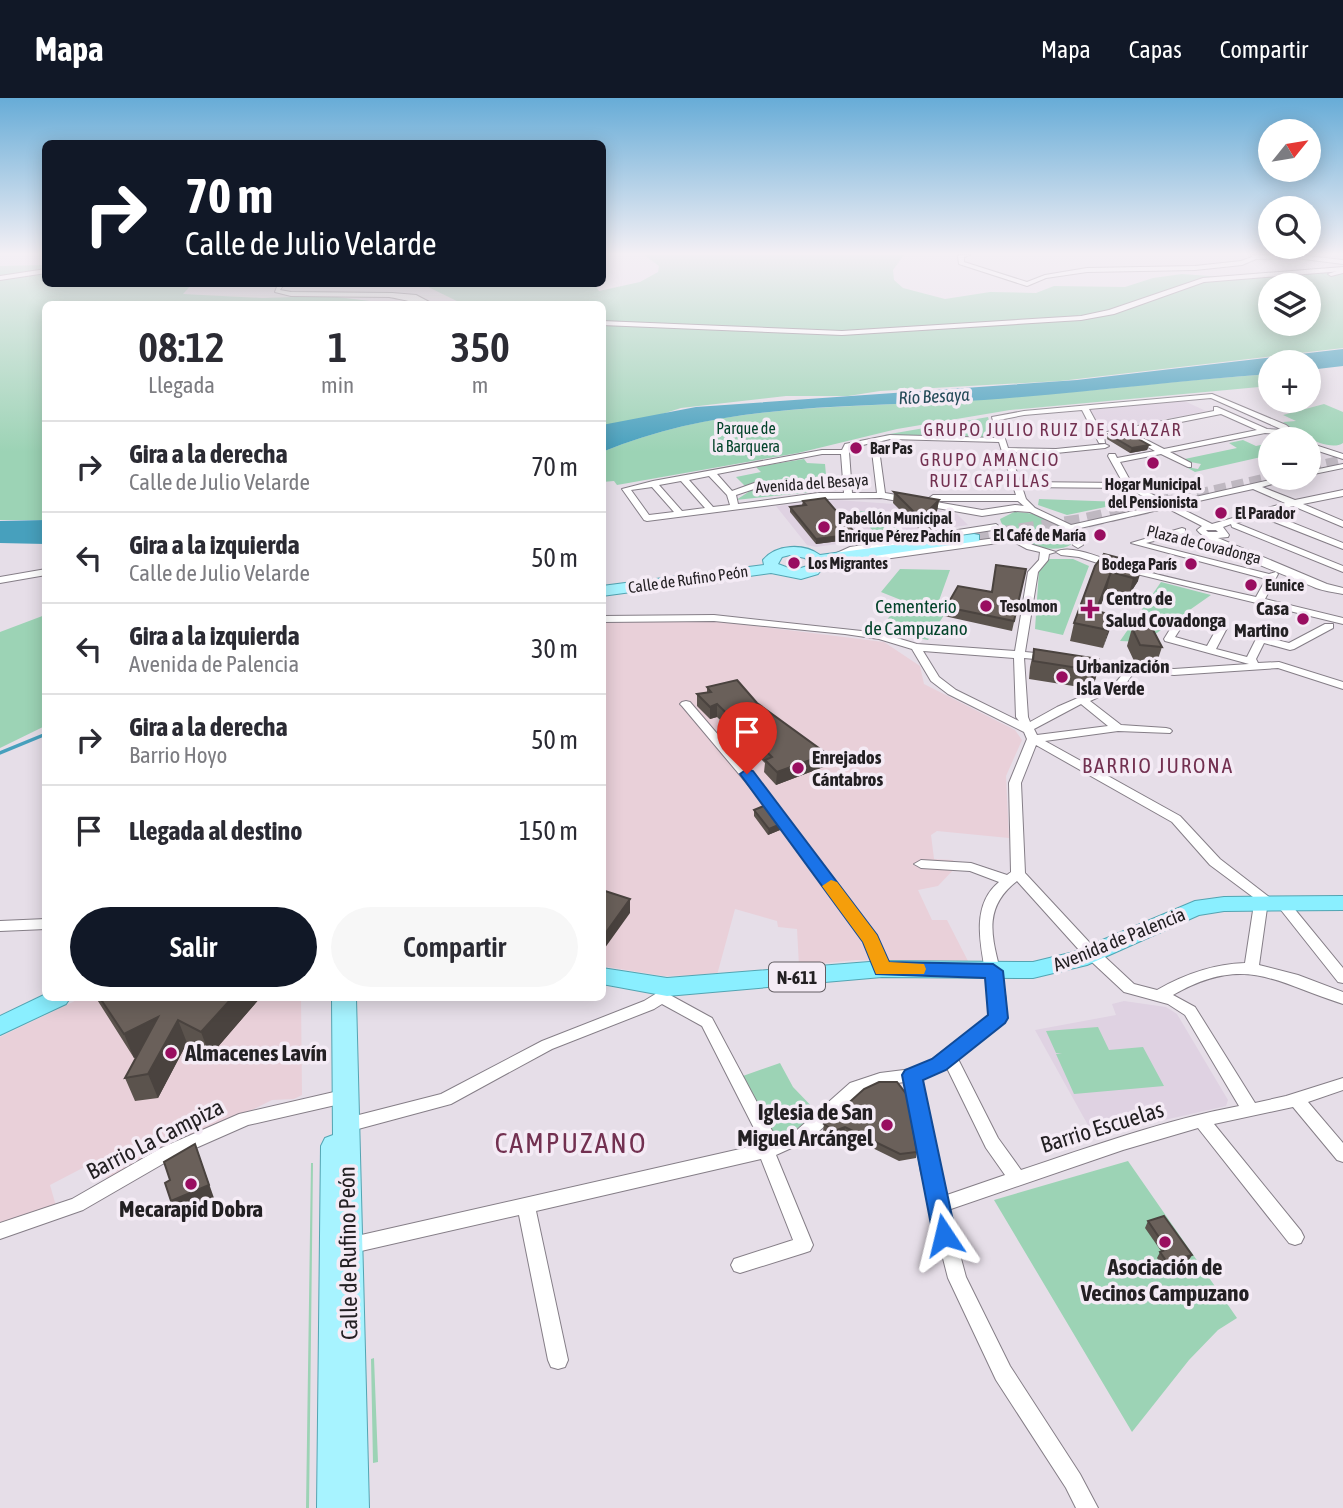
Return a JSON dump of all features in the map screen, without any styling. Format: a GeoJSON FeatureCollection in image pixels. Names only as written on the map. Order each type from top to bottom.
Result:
{"type":"FeatureCollection","features":[{"type":"Feature","properties":{"kind":"highway","name":"Avenida de Palencia"},"geometry":{"type":"LineString","coordinates":[[606,977],[665,992],[882,969],[993,971],[1053,967],[1092,954],[1181,912],[1224,904],[1343,904]]}},
{"type":"Feature","properties":{"kind":"highway"},"geometry":{"type":"LineString","coordinates":[[0,1026],[52,1001]]}},
{"type":"Feature","properties":{"kind":"main road"},"geometry":{"type":"LineString","coordinates":[[825,559],[808,573],[786,574],[771,565],[774,555],[790,551],[805,552],[825,559],[974,538]]}},
{"type":"Feature","properties":{"kind":"main road","name":"Calle de Rufino Peón"},"geometry":{"type":"LineString","coordinates":[[606,588],[771,565]]}},
{"type":"Feature","properties":{"kind":"main road","name":"Calle de Rufino Peón"},"geometry":{"type":"LineString","coordinates":[[333,1001],[334,1508]]}},
{"type":"Feature","properties":{"kind":"main road","name":"Calle de Rufino Peón"},"geometry":{"type":"LineString","coordinates":[[344,1001],[352,1508]]}},
{"type":"Feature","properties":{"kind":"street"},"geometry":{"type":"LineString","coordinates":[[606,323],[850,333],[1038,321]]}},
{"type":"Feature","properties":{"kind":"street"},"geometry":{"type":"LineString","coordinates":[[1032,510],[1022,499],[995,419],[1024,413],[1216,396],[1283,427]]}},
{"type":"Feature","properties":{"kind":"street"},"geometry":{"type":"LineString","coordinates":[[1194,397],[1260,427]]}},
{"type":"Feature","properties":{"kind":"street"},"geometry":{"type":"LineString","coordinates":[[1085,408],[1129,486]]}},
{"type":"Feature","properties":{"kind":"street"},"geometry":{"type":"LineString","coordinates":[[1004,450],[1056,451],[1102,441],[1124,431],[1223,411]]}},
{"type":"Feature","properties":{"kind":"street"},"geometry":{"type":"LineString","coordinates":[[1124,431],[1188,465]]}},
{"type":"Feature","properties":{"kind":"street"},"geometry":{"type":"LineString","coordinates":[[1115,461],[1258,432]]}},
{"type":"Feature","properties":{"kind":"street"},"geometry":{"type":"LineString","coordinates":[[848,494],[845,456],[848,446],[890,437],[1000,440]]}},
{"type":"Feature","properties":{"kind":"street"},"geometry":{"type":"LineString","coordinates":[[874,440],[881,495]]}},
{"type":"Feature","properties":{"kind":"street"},"geometry":{"type":"LineString","coordinates":[[1102,441],[1130,458]]}},
{"type":"Feature","properties":{"kind":"street"},"geometry":{"type":"LineString","coordinates":[[1321,449],[1340,456]]}},
{"type":"Feature","properties":{"kind":"street"},"geometry":{"type":"LineString","coordinates":[[653,483],[810,455],[814,459],[845,456]]}},
{"type":"Feature","properties":{"kind":"street"},"geometry":{"type":"LineString","coordinates":[[1321,471],[1343,466]]}},
{"type":"Feature","properties":{"kind":"street"},"geometry":{"type":"LineString","coordinates":[[711,473],[731,494],[734,505]]}},
{"type":"Feature","properties":{"kind":"street"},"geometry":{"type":"LineString","coordinates":[[683,478],[710,509]]}},
{"type":"Feature","properties":{"kind":"street"},"geometry":{"type":"LineString","coordinates":[[653,483],[679,513]]}},
{"type":"Feature","properties":{"kind":"street","name":"Avenida del Besaya"},"geometry":{"type":"LineString","coordinates":[[653,483],[626,489],[648,518],[734,505],[848,494],[923,500],[954,497],[1022,499]]}},
{"type":"Feature","properties":{"kind":"street"},"geometry":{"type":"LineString","coordinates":[[731,494],[760,484]]}},
{"type":"Feature","properties":{"kind":"street"},"geometry":{"type":"LineString","coordinates":[[1017,484],[1129,486],[1207,529],[1237,523],[1290,504],[1343,493]]}},
{"type":"Feature","properties":{"kind":"street"},"geometry":{"type":"LineString","coordinates":[[1070,528],[1258,485]]}},
{"type":"Feature","properties":{"kind":"street"},"geometry":{"type":"LineString","coordinates":[[1253,486],[1290,504],[1343,524]]}},
{"type":"Feature","properties":{"kind":"street"},"geometry":{"type":"LineString","coordinates":[[1326,497],[1343,504]]}},
{"type":"Feature","properties":{"kind":"street"},"geometry":{"type":"LineString","coordinates":[[1015,509],[1022,499]]}},
{"type":"Feature","properties":{"kind":"street"},"geometry":{"type":"LineString","coordinates":[[923,500],[970,512],[995,524],[1010,539],[1045,551],[1091,557],[1119,567],[1343,621]]}},
{"type":"Feature","properties":{"kind":"street"},"geometry":{"type":"LineString","coordinates":[[970,512],[1032,510],[1070,528],[1077,537],[1078,545],[1091,557]]}},
{"type":"Feature","properties":{"kind":"street"},"geometry":{"type":"LineString","coordinates":[[995,524],[1000,512]]}},
{"type":"Feature","properties":{"kind":"street"},"geometry":{"type":"LineString","coordinates":[[1260,513],[1343,546]]}},
{"type":"Feature","properties":{"kind":"street"},"geometry":{"type":"LineString","coordinates":[[1224,534],[1237,523]]}},
{"type":"Feature","properties":{"kind":"street"},"geometry":{"type":"LineString","coordinates":[[1237,523],[1343,569]]}},
{"type":"Feature","properties":{"kind":"street"},"geometry":{"type":"LineString","coordinates":[[825,559],[850,550],[995,524]]}},
{"type":"Feature","properties":{"kind":"street","name":"Plaza de Covadonga"},"geometry":{"type":"LineString","coordinates":[[1207,529],[1224,534],[1225,543],[1235,550],[1323,586]]}},
{"type":"Feature","properties":{"kind":"street","name":"Plaza de Covadonga"},"geometry":{"type":"LineString","coordinates":[[1207,529],[1235,550]]}},
{"type":"Feature","properties":{"kind":"street","name":"Plaza de Covadonga"},"geometry":{"type":"LineString","coordinates":[[1182,531],[1135,543],[1343,591]]}},
{"type":"Feature","properties":{"kind":"street"},"geometry":{"type":"LineString","coordinates":[[825,559],[856,560],[1010,539]]}},
{"type":"Feature","properties":{"kind":"street"},"geometry":{"type":"LineString","coordinates":[[1061,552],[1078,545]]}},
{"type":"Feature","properties":{"kind":"street"},"geometry":{"type":"LineString","coordinates":[[348,1246],[770,1150],[803,1135],[856,1088],[880,1079],[912,1075],[931,1069],[999,1016],[985,929],[989,903],[1012,877],[1015,783],[1029,734],[1022,718],[1019,655],[1033,572],[1043,560],[1045,551]]}},
{"type":"Feature","properties":{"kind":"street","name":"Plaza de Covadonga"},"geometry":{"type":"LineString","coordinates":[[1265,562],[1272,575]]}},
{"type":"Feature","properties":{"kind":"street"},"geometry":{"type":"LineString","coordinates":[[0,580],[42,573]]}},
{"type":"Feature","properties":{"kind":"street","name":"Plaza de Covadonga"},"geometry":{"type":"LineString","coordinates":[[1259,601],[1272,575]]}},
{"type":"Feature","properties":{"kind":"street"},"geometry":{"type":"LineString","coordinates":[[606,619],[724,618],[868,635],[916,647],[1063,660]]}},
{"type":"Feature","properties":{"kind":"street"},"geometry":{"type":"LineString","coordinates":[[1181,620],[1169,639],[1250,661],[1292,668],[1343,686]]}},
{"type":"Feature","properties":{"kind":"street"},"geometry":{"type":"LineString","coordinates":[[1250,661],[1261,639],[1290,647],[1329,626]]}},
{"type":"Feature","properties":{"kind":"street"},"geometry":{"type":"LineString","coordinates":[[1210,650],[1222,628]]}},
{"type":"Feature","properties":{"kind":"street"},"geometry":{"type":"LineString","coordinates":[[916,647],[934,679],[951,692],[1176,819],[1215,862],[1272,904],[1343,978]]}},
{"type":"Feature","properties":{"kind":"street"},"geometry":{"type":"LineString","coordinates":[[1076,662],[1174,671],[1263,664]]}},
{"type":"Feature","properties":{"kind":"street"},"geometry":{"type":"LineString","coordinates":[[1029,734],[1082,700],[1121,683],[1127,675],[1126,668]]}},
{"type":"Feature","properties":{"kind":"street"},"geometry":{"type":"LineString","coordinates":[[1082,700],[1118,728]]}},
{"type":"Feature","properties":{"kind":"street"},"geometry":{"type":"LineString","coordinates":[[686,704],[747,774],[785,823],[871,940],[882,969]]}},
{"type":"Feature","properties":{"kind":"street"},"geometry":{"type":"LineString","coordinates":[[1029,734],[1118,728],[1166,732]]}},
{"type":"Feature","properties":{"kind":"street"},"geometry":{"type":"LineString","coordinates":[[921,864],[971,867],[1012,877],[1129,988],[1173,1000],[1190,1011],[1250,1109]]}},
{"type":"Feature","properties":{"kind":"street"},"geometry":{"type":"LineString","coordinates":[[1252,967],[1272,904]]}},
{"type":"Feature","properties":{"kind":"street"},"geometry":{"type":"LineString","coordinates":[[0,926],[42,925]]}},
{"type":"Feature","properties":{"kind":"street"},"geometry":{"type":"LineString","coordinates":[[1157,997],[1203,972],[1252,967],[1289,976],[1343,998]]}},
{"type":"Feature","properties":{"kind":"street"},"geometry":{"type":"LineString","coordinates":[[347,1125],[445,1099],[512,1061],[649,1005],[665,992],[707,1022],[770,1150],[804,1245],[740,1265]]}},
{"type":"Feature","properties":{"kind":"street"},"geometry":{"type":"LineString","coordinates":[[949,1056],[992,1143],[1017,1178]]}},
{"type":"Feature","properties":{"kind":"street"},"geometry":{"type":"LineString","coordinates":[[912,1075],[929,1171],[952,1264],[990,1348],[1087,1508]]}},
{"type":"Feature","properties":{"kind":"street","name":"Barrio Escuelas"},"geometry":{"type":"LineString","coordinates":[[939,1205],[1201,1120],[1296,1100],[1343,1084]]}},
{"type":"Feature","properties":{"kind":"street","name":"Barrio La Campiza"},"geometry":{"type":"LineString","coordinates":[[0,1231],[77,1205],[167,1153],[245,1119],[334,1099]]}},
{"type":"Feature","properties":{"kind":"street"},"geometry":{"type":"LineString","coordinates":[[1296,1100],[1343,1155]]}},
{"type":"Feature","properties":{"kind":"street"},"geometry":{"type":"LineString","coordinates":[[1201,1120],[1295,1237]]}},
{"type":"Feature","properties":{"kind":"street"},"geometry":{"type":"LineString","coordinates":[[526,1206],[558,1360]]}},
{"type":"Feature","properties":{"kind":"shaded area"},"geometry":{"type":"Polygon","coordinates":[[[1182,400],[1206,411],[1105,431],[1101,430],[1089,410],[1182,400]]]}},
{"type":"Feature","properties":{"kind":"shaded area"},"geometry":{"type":"Polygon","coordinates":[[[837,500],[922,506],[957,514],[968,525],[816,547],[807,545],[776,506],[837,500]]]}},
{"type":"Feature","properties":{"kind":"shaded area"},"geometry":{"type":"Polygon","coordinates":[[[716,621],[884,642],[920,666],[924,684],[1015,730],[1022,740],[1006,776],[1009,838],[937,831],[931,835],[934,859],[953,860],[955,868],[938,886],[918,890],[932,920],[947,920],[968,961],[856,960],[799,966],[797,929],[778,927],[777,921],[735,909],[717,975],[663,976],[606,967],[606,622],[716,621]]]}},
{"type":"Feature","properties":{"kind":"shaded area","name":"Almacenes Lavín"},"geometry":{"type":"Polygon","coordinates":[[[75,1001],[301,1001],[302,1095],[294,1099],[272,1100],[108,1181],[96,1161],[50,1185],[56,1206],[0,1225],[0,1037],[75,1001]]]}},
{"type":"Feature","properties":{"kind":"shaded area"},"geometry":{"type":"Polygon","coordinates":[[[1124,1001],[1166,1007],[1177,1014],[1228,1100],[1226,1106],[1094,1136],[1035,1030],[1116,1015],[1112,1004],[1124,1001]]]}},
{"type":"Feature","properties":{"kind":"green space"},"geometry":{"type":"Polygon","coordinates":[[[0,321],[42,321],[42,520],[0,520],[0,321]]]}},
{"type":"Feature","properties":{"kind":"green space"},"geometry":{"type":"Polygon","coordinates":[[[606,321],[1258,321],[1258,336],[1321,336],[1321,321],[1343,321],[1343,348],[1258,350],[1258,358],[1060,381],[880,391],[848,396],[786,396],[681,408],[606,432],[606,321]]]}},
{"type":"Feature","properties":{"kind":"green space","name":"Parque de la Barquera"},"geometry":{"type":"Polygon","coordinates":[[[1258,375],[1258,387],[1010,410],[897,429],[798,453],[617,485],[614,481],[606,482],[606,451],[693,424],[783,411],[921,403],[1258,375]]]}},
{"type":"Feature","properties":{"kind":"green space"},"geometry":{"type":"Polygon","coordinates":[[[1321,405],[1343,412],[1343,443],[1321,443],[1321,427],[1291,427],[1283,422],[1296,421],[1283,415],[1290,413],[1321,413],[1321,405]]]}},
{"type":"Feature","properties":{"kind":"green space"},"geometry":{"type":"Polygon","coordinates":[[[988,417],[993,433],[984,437],[884,435],[988,417]]]}},
{"type":"Feature","properties":{"kind":"green space"},"geometry":{"type":"Polygon","coordinates":[[[1243,440],[1258,446],[1258,458],[1195,472],[1186,467],[1198,469],[1201,464],[1180,460],[1237,448],[1229,443],[1243,440]]]}},
{"type":"Feature","properties":{"kind":"green space"},"geometry":{"type":"Polygon","coordinates":[[[804,459],[807,463],[825,464],[826,475],[839,476],[840,489],[736,500],[750,491],[736,477],[761,472],[756,467],[804,459]]]}},
{"type":"Feature","properties":{"kind":"green space"},"geometry":{"type":"Polygon","coordinates":[[[1039,499],[1122,502],[1144,499],[1067,515],[1038,505],[1039,499]]]}},
{"type":"Feature","properties":{"kind":"green space"},"geometry":{"type":"Polygon","coordinates":[[[881,509],[904,533],[878,536],[855,512],[881,509]]]}},
{"type":"Feature","properties":{"kind":"green space"},"geometry":{"type":"Polygon","coordinates":[[[1014,512],[1029,513],[1051,520],[1070,534],[1072,544],[1053,549],[1020,540],[1004,527],[1000,519],[1014,512]]]}},
{"type":"Feature","properties":{"kind":"green space"},"geometry":{"type":"Polygon","coordinates":[[[1049,559],[1073,559],[1089,566],[1063,635],[1035,629],[1039,570],[1049,559]]]}},
{"type":"Feature","properties":{"kind":"green space","name":"Cementerio de Campuzano"},"geometry":{"type":"Polygon","coordinates":[[[900,569],[950,570],[936,609],[946,612],[928,640],[880,630],[901,600],[881,592],[900,569]]]}},
{"type":"Feature","properties":{"kind":"green space"},"geometry":{"type":"Polygon","coordinates":[[[1161,582],[1211,595],[1144,642],[1120,641],[1161,582]]]}},
{"type":"Feature","properties":{"kind":"green space"},"geometry":{"type":"Polygon","coordinates":[[[42,616],[42,727],[0,748],[0,632],[42,616]]]}},
{"type":"Feature","properties":{"kind":"green space"},"geometry":{"type":"Polygon","coordinates":[[[1098,1027],[1109,1050],[1143,1047],[1164,1086],[1074,1094],[1056,1054],[1062,1053],[1056,1053],[1046,1031],[1098,1027]]]}},
{"type":"Feature","properties":{"kind":"green space"},"geometry":{"type":"Polygon","coordinates":[[[780,1063],[793,1087],[818,1113],[783,1139],[772,1135],[740,1077],[780,1063]]]}},
{"type":"Feature","properties":{"kind":"green space"},"geometry":{"type":"Polygon","coordinates":[[[1128,1161],[1237,1318],[1218,1330],[1189,1360],[1132,1432],[994,1200],[1128,1161]]]}},
{"type":"Feature","properties":{"kind":"green space"},"geometry":{"type":"Polygon","coordinates":[[[311,1163],[309,1508],[306,1508],[311,1163]]]}},
{"type":"Feature","properties":{"kind":"green space"},"geometry":{"type":"Polygon","coordinates":[[[374,1358],[378,1462],[373,1463],[371,1359],[374,1358]]]}},
{"type":"Feature","properties":{"kind":"water"},"geometry":{"type":"Polygon","coordinates":[[[1343,349],[1343,366],[1321,369],[1321,352],[1343,349]]]}},
{"type":"Feature","properties":{"kind":"water","name":"Río Besaya"},"geometry":{"type":"Polygon","coordinates":[[[1258,359],[1258,375],[984,400],[743,415],[649,435],[606,451],[606,424],[696,407],[1077,380],[1258,359]]]}},
{"type":"Feature","properties":{"kind":"water"},"geometry":{"type":"Polygon","coordinates":[[[42,520],[42,544],[0,543],[0,521],[42,520]]]}},
{"type":"Feature","properties":{"kind":"building"},"geometry":{"type":"Polygon","coordinates":[[[1124,431],[1149,445],[1132,448],[1108,434],[1124,431]]]}},
{"type":"Feature","properties":{"kind":"building"},"geometry":{"type":"Polygon","coordinates":[[[894,492],[939,500],[929,510],[939,520],[924,522],[894,492]]]}},
{"type":"Feature","properties":{"kind":"building"},"geometry":{"type":"Polygon","coordinates":[[[825,498],[856,534],[816,539],[790,507],[806,505],[803,501],[825,498]]]}},
{"type":"Feature","properties":{"kind":"building"},"geometry":{"type":"Polygon","coordinates":[[[1104,554],[1143,564],[1133,578],[1111,572],[1096,611],[1113,615],[1108,630],[1074,623],[1095,566],[1104,554]]]}},
{"type":"Feature","properties":{"kind":"building"},"geometry":{"type":"Polygon","coordinates":[[[996,565],[1026,569],[1014,621],[946,607],[958,586],[992,592],[996,565]]]}},
{"type":"Feature","properties":{"kind":"building"},"geometry":{"type":"Polygon","coordinates":[[[1132,628],[1152,628],[1162,647],[1140,645],[1132,628]]]}},
{"type":"Feature","properties":{"kind":"building"},"geometry":{"type":"Polygon","coordinates":[[[1034,649],[1099,659],[1099,666],[1091,670],[1033,661],[1034,649]]]}},
{"type":"Feature","properties":{"kind":"building"},"geometry":{"type":"Polygon","coordinates":[[[737,680],[757,703],[827,754],[777,772],[765,760],[772,757],[717,704],[710,707],[697,694],[711,692],[707,687],[737,680]]]}},
{"type":"Feature","properties":{"kind":"building"},"geometry":{"type":"Polygon","coordinates":[[[766,805],[781,824],[769,829],[754,810],[766,805]]]}},
{"type":"Feature","properties":{"kind":"building"},"geometry":{"type":"Polygon","coordinates":[[[606,891],[630,899],[606,932],[606,891]]]}},
{"type":"Feature","properties":{"kind":"building"},"geometry":{"type":"Polygon","coordinates":[[[102,1001],[229,1001],[201,1032],[178,1020],[148,1074],[125,1078],[158,1017],[124,1034],[102,1001]]]}},
{"type":"Feature","properties":{"kind":"building","name":"Iglesia de San Miguel Arcángel"},"geometry":{"type":"Polygon","coordinates":[[[879,1082],[897,1082],[907,1095],[917,1152],[900,1154],[845,1127],[834,1131],[824,1124],[836,1114],[841,1114],[844,1107],[864,1089],[879,1082]]]}},
{"type":"Feature","properties":{"kind":"building"},"geometry":{"type":"Polygon","coordinates":[[[195,1144],[209,1185],[171,1201],[165,1183],[170,1180],[164,1162],[195,1144]]]}},
{"type":"Feature","properties":{"kind":"building"},"geometry":{"type":"Polygon","coordinates":[[[1164,1216],[1192,1255],[1167,1262],[1160,1252],[1167,1249],[1148,1221],[1164,1216]]]}},
{"type":"Feature","properties":{"kind":"waterway"},"geometry":{"type":"LineString","coordinates":[[0,753],[42,736]]}},
{"type":"Feature","properties":{"kind":"tunnel"},"geometry":{"type":"LineString","coordinates":[[1321,466],[1343,461]]}},
{"type":"Feature","properties":{"kind":"tunnel"},"geometry":{"type":"LineString","coordinates":[[1162,503],[1258,481]]}},
{"type":"Feature","properties":{"kind":"tunnel"},"geometry":{"type":"LineString","coordinates":[[974,538],[1084,521],[1170,501]]}},
{"type":"Feature","properties":{"kind":"slow traffic"},"geometry":{"type":"LineString","coordinates":[[831,886],[871,940],[882,969],[917,969]]}},
{"type":"Feature","properties":{"kind":"place","name":"Bar Pas"},"geometry":{"type":"Point","coordinates":[856,448]}},
{"type":"Feature","properties":{"kind":"place","name":"Hogar Municipal del Pensionista"},"geometry":{"type":"Point","coordinates":[1153,463]}},
{"type":"Feature","properties":{"kind":"place","name":"El Parador"},"geometry":{"type":"Point","coordinates":[1221,513]}},
{"type":"Feature","properties":{"kind":"place","name":"Pabellón Municipal Enrique Pérez Pachín"},"geometry":{"type":"Point","coordinates":[824,527]}},
{"type":"Feature","properties":{"kind":"place","name":"El Café de María"},"geometry":{"type":"Point","coordinates":[1100,535]}},
{"type":"Feature","properties":{"kind":"place","name":"Los Migrantes"},"geometry":{"type":"Point","coordinates":[794,563]}},
{"type":"Feature","properties":{"kind":"place","name":"Bodega París"},"geometry":{"type":"Point","coordinates":[1191,564]}},
{"type":"Feature","properties":{"kind":"place","name":"Eunice"},"geometry":{"type":"Point","coordinates":[1251,585]}},
{"type":"Feature","properties":{"kind":"place","name":"Tesolmon"},"geometry":{"type":"Point","coordinates":[986,606]}},
{"type":"Feature","properties":{"kind":"place","name":"Centro de Salud Covadonga"},"geometry":{"type":"Point","coordinates":[1090,609]}},
{"type":"Feature","properties":{"kind":"place","name":"Casa Martino"},"geometry":{"type":"Point","coordinates":[1303,619]}},
{"type":"Feature","properties":{"kind":"place","name":"Urbanización Isla Verde"},"geometry":{"type":"Point","coordinates":[1062,677]}},
{"type":"Feature","properties":{"kind":"place","name":"Enrejados Cántabros"},"geometry":{"type":"Point","coordinates":[798,768]}},
{"type":"Feature","properties":{"kind":"place","name":"Almacenes Lavín"},"geometry":{"type":"Point","coordinates":[171,1053]}},
{"type":"Feature","properties":{"kind":"place","name":"Iglesia de San Miguel Arcángel"},"geometry":{"type":"Point","coordinates":[887,1125]}},
{"type":"Feature","properties":{"kind":"place","name":"Mecarapid Dobra"},"geometry":{"type":"Point","coordinates":[191,1184]}},
{"type":"Feature","properties":{"kind":"place","name":"Asociación de Vecinos Campuzano"},"geometry":{"type":"Point","coordinates":[1165,1242]}},
{"type":"Feature","properties":{"kind":"district","name":"GRUPO JULIO RUIZ DE SALAZAR"},"geometry":{"type":"Point","coordinates":[1053,429]}},
{"type":"Feature","properties":{"kind":"district","name":"GRUPO AMANCIO RUIZ CAPILLAS"},"geometry":{"type":"Point","coordinates":[990,469]}},
{"type":"Feature","properties":{"kind":"district","name":"BARRIO JURONA"},"geometry":{"type":"Point","coordinates":[1158,765]}},
{"type":"Feature","properties":{"kind":"district","name":"CAMPUZANO"},"geometry":{"type":"Point","coordinates":[571,1143]}},
{"type":"Feature","properties":{"kind":"route"},"geometry":{"type":"LineString","coordinates":[[747,774],[871,940],[882,969],[993,971],[1000,1013],[998,1018],[939,1064],[923,1073],[912,1075],[929,1171],[944,1235]]}}]}
